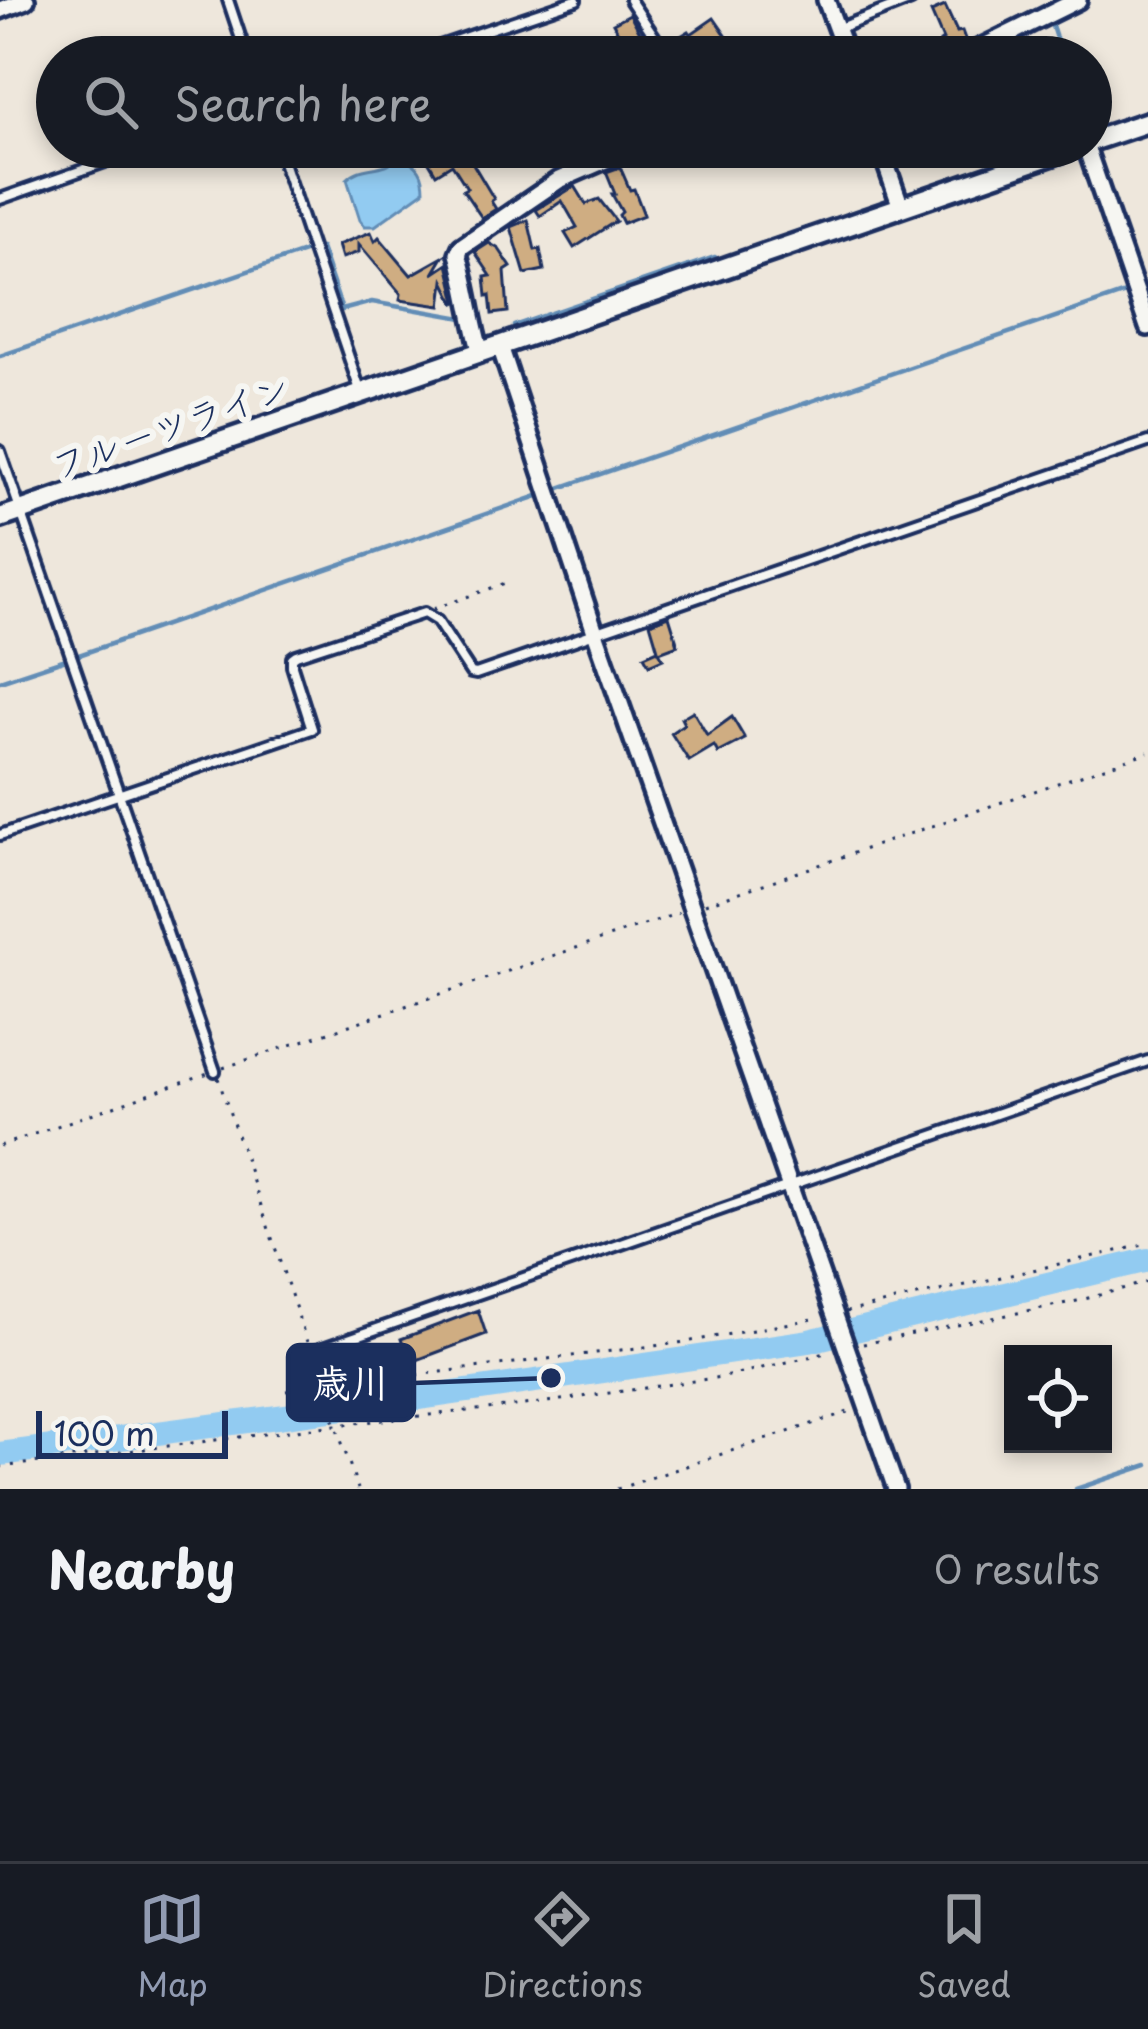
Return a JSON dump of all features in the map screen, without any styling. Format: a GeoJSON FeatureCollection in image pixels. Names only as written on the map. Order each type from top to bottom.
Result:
{"type":"FeatureCollection","features":[{"type":"Feature","properties":{"kind":"street"},"geometry":{"type":"LineString","coordinates":[[0,10],[26,0]]}},
{"type":"Feature","properties":{"kind":"street"},"geometry":{"type":"LineString","coordinates":[[826,0],[840,36]]}},
{"type":"Feature","properties":{"kind":"street"},"geometry":{"type":"LineString","coordinates":[[1005,36],[1078,0]]}},
{"type":"Feature","properties":{"kind":"street"},"geometry":{"type":"LineString","coordinates":[[1112,135],[1148,122]]}},
{"type":"Feature","properties":{"kind":"street"},"geometry":{"type":"LineString","coordinates":[[587,168],[559,180],[461,247],[458,254],[473,326],[491,349],[596,634],[896,1489]]}},
{"type":"Feature","properties":{"kind":"street"},"geometry":{"type":"LineString","coordinates":[[887,168],[901,207]]}},
{"type":"Feature","properties":{"kind":"street","name":"フルーツライン"},"geometry":{"type":"LineString","coordinates":[[0,518],[1014,168]]}},
{"type":"Feature","properties":{"kind":"street"},"geometry":{"type":"LineString","coordinates":[[1096,168],[1148,327]]}},
{"type":"Feature","properties":{"kind":"lane"},"geometry":{"type":"LineString","coordinates":[[228,0],[240,36]]}},
{"type":"Feature","properties":{"kind":"lane"},"geometry":{"type":"LineString","coordinates":[[469,36],[576,0]]}},
{"type":"Feature","properties":{"kind":"lane"},"geometry":{"type":"LineString","coordinates":[[630,0],[654,36]]}},
{"type":"Feature","properties":{"kind":"lane"},"geometry":{"type":"LineString","coordinates":[[837,29],[911,0]]}},
{"type":"Feature","properties":{"kind":"lane"},"geometry":{"type":"LineString","coordinates":[[0,198],[87,168]]}},
{"type":"Feature","properties":{"kind":"lane"},"geometry":{"type":"LineString","coordinates":[[285,168],[362,394]]}},
{"type":"Feature","properties":{"kind":"lane"},"geometry":{"type":"LineString","coordinates":[[0,835],[312,728],[292,658],[429,615],[476,674],[1148,442]]}},
{"type":"Feature","properties":{"kind":"lane"},"geometry":{"type":"LineString","coordinates":[[0,451],[215,1071]]}},
{"type":"Feature","properties":{"kind":"lane"},"geometry":{"type":"LineString","coordinates":[[311,1352],[1148,1061]]}},
{"type":"Feature","properties":{"kind":"path"},"geometry":{"type":"LineString","coordinates":[[429,615],[434,608],[511,581]]}},
{"type":"Feature","properties":{"kind":"path"},"geometry":{"type":"LineString","coordinates":[[0,1146],[215,1071],[358,1489]]}},
{"type":"Feature","properties":{"kind":"path"},"geometry":{"type":"LineString","coordinates":[[286,1391],[686,1342],[837,1317],[1148,1244]]}},
{"type":"Feature","properties":{"kind":"path"},"geometry":{"type":"LineString","coordinates":[[0,1467],[728,1376],[847,1344],[1077,1301],[1148,1282]]}},
{"type":"Feature","properties":{"kind":"path"},"geometry":{"type":"LineString","coordinates":[[617,1489],[867,1405]]}},
{"type":"Feature","properties":{"kind":"water"},"geometry":{"type":"Polygon","coordinates":[[[417,168],[424,191],[375,226],[365,226],[347,179],[356,172],[417,168]]]}},
{"type":"Feature","properties":{"kind":"building"},"geometry":{"type":"Polygon","coordinates":[[[945,6],[957,32],[964,36],[941,36],[931,12],[945,6]]]}},
{"type":"Feature","properties":{"kind":"building"},"geometry":{"type":"Polygon","coordinates":[[[630,14],[642,36],[620,36],[613,23],[630,14]]]}},
{"type":"Feature","properties":{"kind":"building"},"geometry":{"type":"Polygon","coordinates":[[[714,18],[726,36],[681,36],[714,18]]]}},
{"type":"Feature","properties":{"kind":"building"},"geometry":{"type":"Polygon","coordinates":[[[454,168],[476,168],[496,209],[482,218],[463,190],[467,188],[454,168]]]}},
{"type":"Feature","properties":{"kind":"building"},"geometry":{"type":"Polygon","coordinates":[[[620,168],[644,215],[623,223],[606,172],[620,168]]]}},
{"type":"Feature","properties":{"kind":"building"},"geometry":{"type":"Polygon","coordinates":[[[575,186],[586,204],[599,199],[616,221],[574,248],[565,233],[577,227],[562,201],[540,216],[536,210],[575,186]]]}},
{"type":"Feature","properties":{"kind":"building"},"geometry":{"type":"Polygon","coordinates":[[[528,220],[544,270],[525,274],[511,227],[528,220]]]}},
{"type":"Feature","properties":{"kind":"building"},"geometry":{"type":"Polygon","coordinates":[[[371,232],[411,275],[443,257],[433,274],[448,264],[457,302],[444,281],[441,306],[400,300],[401,294],[359,244],[359,252],[342,258],[338,245],[371,232]]]}},
{"type":"Feature","properties":{"kind":"building"},"geometry":{"type":"Polygon","coordinates":[[[489,243],[511,267],[505,271],[508,312],[492,314],[487,296],[485,277],[491,276],[475,252],[489,243]]]}},
{"type":"Feature","properties":{"kind":"building"},"geometry":{"type":"Polygon","coordinates":[[[669,616],[678,645],[659,652],[663,659],[649,665],[644,656],[658,650],[650,623],[669,616]]]}},
{"type":"Feature","properties":{"kind":"building"},"geometry":{"type":"Polygon","coordinates":[[[693,711],[707,735],[732,717],[745,739],[718,753],[714,746],[689,761],[671,733],[693,711]]]}},
{"type":"Feature","properties":{"kind":"building"},"geometry":{"type":"Polygon","coordinates":[[[478,1310],[486,1334],[409,1363],[401,1339],[478,1310]]]}},
{"type":"Feature","properties":{"kind":"waterway"},"geometry":{"type":"LineString","coordinates":[[1055,36],[1051,23],[1071,12]]}},
{"type":"Feature","properties":{"kind":"waterway"},"geometry":{"type":"LineString","coordinates":[[321,248],[342,310],[372,302],[463,318]]}},
{"type":"Feature","properties":{"kind":"waterway"},"geometry":{"type":"LineString","coordinates":[[0,356],[304,252]]}},
{"type":"Feature","properties":{"kind":"waterway"},"geometry":{"type":"LineString","coordinates":[[514,326],[715,257]]}},
{"type":"Feature","properties":{"kind":"waterway"},"geometry":{"type":"LineString","coordinates":[[554,490],[1128,292]]}},
{"type":"Feature","properties":{"kind":"waterway"},"geometry":{"type":"LineString","coordinates":[[76,656],[538,496]]}},
{"type":"Feature","properties":{"kind":"waterway"},"geometry":{"type":"LineString","coordinates":[[0,681],[63,660]]}},
{"type":"Feature","properties":{"kind":"waterway"},"geometry":{"type":"LineString","coordinates":[[0,1454],[809,1341],[1148,1260]]}},
{"type":"Feature","properties":{"kind":"waterway"},"geometry":{"type":"LineString","coordinates":[[1076,1489],[1148,1465]]}},
{"type":"Feature","properties":{"kind":"place","name":"歳川"},"geometry":{"type":"Point","coordinates":[551,1378]}}]}
